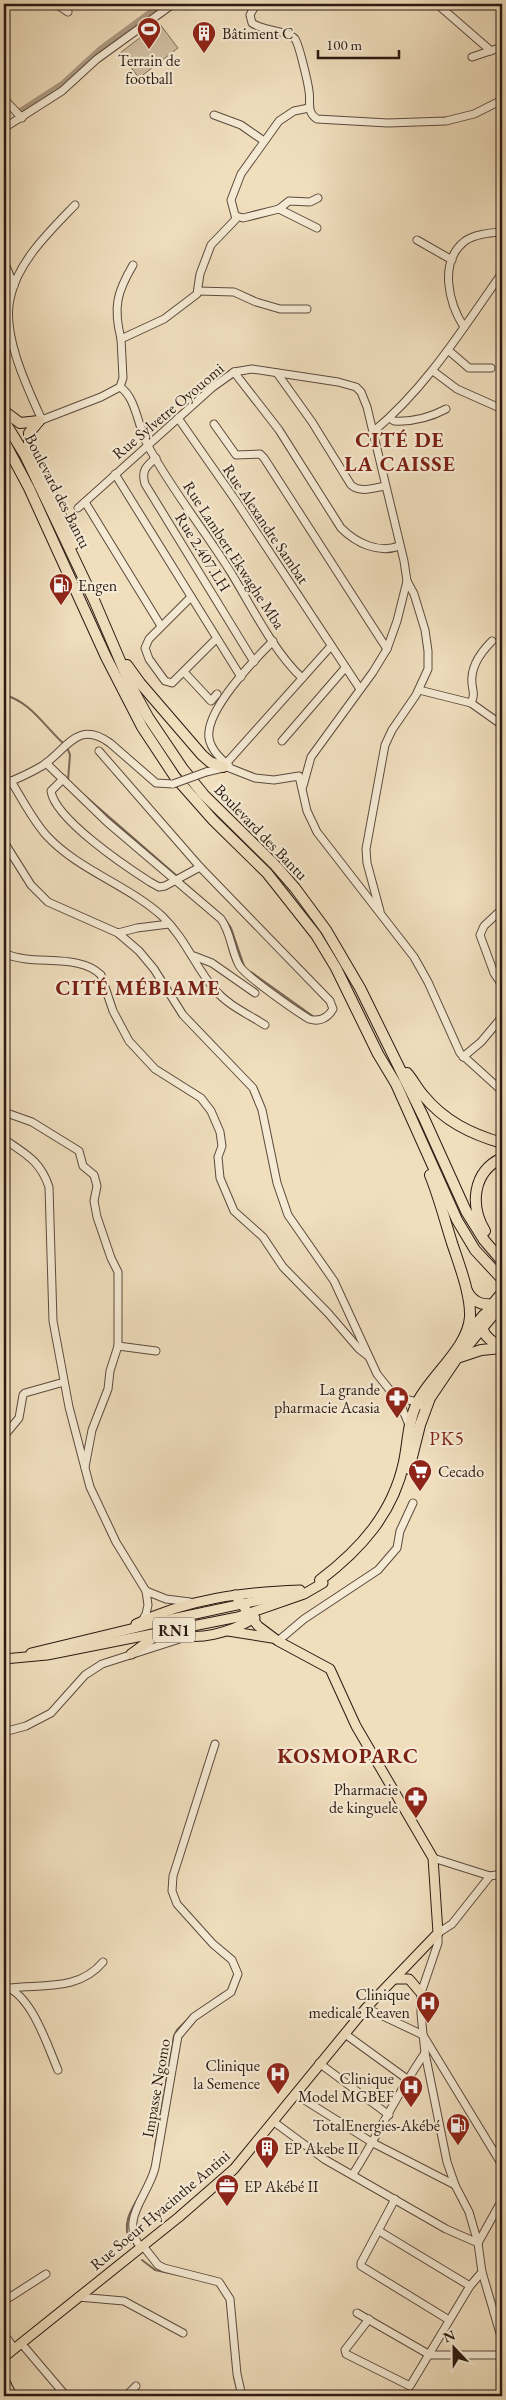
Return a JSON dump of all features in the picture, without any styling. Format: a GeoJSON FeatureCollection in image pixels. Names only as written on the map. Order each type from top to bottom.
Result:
{"type":"FeatureCollection","features":[{"type":"Feature","properties":{"kind":"highway"},"geometry":{"type":"LineString","coordinates":[[4,411],[20,423],[40,421]]}},
{"type":"Feature","properties":{"kind":"highway","name":"Boulevard des Bantu"},"geometry":{"type":"LineString","coordinates":[[4,421],[25,454],[142,707],[183,769],[215,807],[286,878],[326,930],[360,988],[423,1116],[466,1211],[484,1240],[502,1261]]}},
{"type":"Feature","properties":{"kind":"highway"},"geometry":{"type":"LineString","coordinates":[[40,421],[29,433],[29,447],[74,542],[78,552],[77,563]]}},
{"type":"Feature","properties":{"kind":"highway","name":"Boulevard des Bantu"},"geometry":{"type":"LineString","coordinates":[[4,441],[37,504],[106,657],[142,727],[175,777],[213,820],[267,873],[316,936],[336,968],[378,1054],[400,1094],[458,1220],[475,1250],[502,1279]]}},
{"type":"Feature","properties":{"kind":"highway"},"geometry":{"type":"LineString","coordinates":[[109,634],[140,683],[206,759],[210,767],[206,772]]}},
{"type":"Feature","properties":{"kind":"highway"},"geometry":{"type":"LineString","coordinates":[[206,759],[227,766]]}},
{"type":"Feature","properties":{"kind":"highway"},"geometry":{"type":"LineString","coordinates":[[397,1066],[408,1075],[434,1107],[453,1123],[470,1132],[502,1143]]}},
{"type":"Feature","properties":{"kind":"highway"},"geometry":{"type":"LineString","coordinates":[[400,1094],[432,1181],[465,1288],[470,1317],[464,1339]]}},
{"type":"Feature","properties":{"kind":"highway"},"geometry":{"type":"LineString","coordinates":[[502,1158],[489,1167],[481,1178],[475,1204],[481,1224],[502,1257]]}},
{"type":"Feature","properties":{"kind":"highway"},"geometry":{"type":"LineString","coordinates":[[465,1288],[476,1303],[499,1304]]}},
{"type":"Feature","properties":{"kind":"highway","name":"RN1"},"geometry":{"type":"LineString","coordinates":[[483,1315],[499,1304],[502,1292]]}},
{"type":"Feature","properties":{"kind":"highway"},"geometry":{"type":"LineString","coordinates":[[483,1315],[482,1328],[490,1341],[502,1348]]}},
{"type":"Feature","properties":{"kind":"highway","name":"RN1"},"geometry":{"type":"LineString","coordinates":[[322,1582],[354,1553],[385,1511],[400,1478],[410,1428],[437,1373],[464,1339]]}},
{"type":"Feature","properties":{"kind":"highway"},"geometry":{"type":"LineString","coordinates":[[458,1358],[481,1350],[502,1348]]}},
{"type":"Feature","properties":{"kind":"highway","name":"RN1"},"geometry":{"type":"LineString","coordinates":[[322,1582],[357,1556],[390,1514],[404,1485],[422,1406],[458,1358]]}},
{"type":"Feature","properties":{"kind":"main road","name":"RN1"},"geometry":{"type":"LineString","coordinates":[[458,1358],[499,1304]]}},
{"type":"Feature","properties":{"kind":"main road","name":"RN1"},"geometry":{"type":"LineString","coordinates":[[464,1339],[483,1315]]}},
{"type":"Feature","properties":{"kind":"main road","name":"RN1"},"geometry":{"type":"LineString","coordinates":[[19,1657],[46,1648],[300,1590],[322,1582]]}},
{"type":"Feature","properties":{"kind":"main road","name":"RN1"},"geometry":{"type":"LineString","coordinates":[[4,1659],[47,1655],[164,1630],[250,1617],[288,1598],[304,1594],[322,1582]]}},
{"type":"Feature","properties":{"kind":"main road"},"geometry":{"type":"LineString","coordinates":[[118,1633],[142,1621],[190,1602],[235,1595],[300,1590]]}},
{"type":"Feature","properties":{"kind":"main road"},"geometry":{"type":"LineString","coordinates":[[235,1595],[243,1604],[250,1617],[276,1640],[330,1669],[356,1726],[433,1858],[439,1922],[438,1933]]}},
{"type":"Feature","properties":{"kind":"main road"},"geometry":{"type":"LineString","coordinates":[[131,1654],[164,1630],[180,1606]]}},
{"type":"Feature","properties":{"kind":"main road"},"geometry":{"type":"LineString","coordinates":[[164,1630],[189,1636],[204,1636],[225,1630],[250,1617]]}},
{"type":"Feature","properties":{"kind":"main road"},"geometry":{"type":"LineString","coordinates":[[225,1630],[276,1640]]}},
{"type":"Feature","properties":{"kind":"main road","name":"Rue Soeur Hyacinthe Antini"},"geometry":{"type":"LineString","coordinates":[[4,2357],[142,2247],[234,2169],[366,2008],[438,1933]]}},
{"type":"Feature","properties":{"kind":"main road"},"geometry":{"type":"LineString","coordinates":[[394,1979],[409,1979],[421,1993]]}},
{"type":"Feature","properties":{"kind":"street"},"geometry":{"type":"LineString","coordinates":[[56,4],[68,12]]}},
{"type":"Feature","properties":{"kind":"street"},"geometry":{"type":"LineString","coordinates":[[4,128],[62,91],[106,52],[173,4]]}},
{"type":"Feature","properties":{"kind":"street"},"geometry":{"type":"LineString","coordinates":[[437,4],[491,51]]}},
{"type":"Feature","properties":{"kind":"street"},"geometry":{"type":"LineString","coordinates":[[255,7],[250,17],[254,25],[291,36],[295,39],[309,91],[309,108],[314,117],[321,121],[388,123],[446,121],[482,111],[502,100]]}},
{"type":"Feature","properties":{"kind":"street"},"geometry":{"type":"LineString","coordinates":[[472,57],[502,47]]}},
{"type":"Feature","properties":{"kind":"street"},"geometry":{"type":"LineString","coordinates":[[4,99],[22,118]]}},
{"type":"Feature","properties":{"kind":"street"},"geometry":{"type":"LineString","coordinates":[[120,339],[164,319],[194,296],[198,291],[200,274],[211,245],[236,219],[231,204],[235,185],[264,141],[286,115],[309,108]]}},
{"type":"Feature","properties":{"kind":"street"},"geometry":{"type":"LineString","coordinates":[[214,115],[241,125],[264,141]]}},
{"type":"Feature","properties":{"kind":"street"},"geometry":{"type":"LineString","coordinates":[[236,216],[243,218],[278,209],[289,201],[310,202],[318,198]]}},
{"type":"Feature","properties":{"kind":"street"},"geometry":{"type":"LineString","coordinates":[[75,205],[33,252],[10,297],[8,313],[10,332],[40,421],[106,395],[120,387],[123,378],[117,299],[120,286],[133,265]]}},
{"type":"Feature","properties":{"kind":"street"},"geometry":{"type":"LineString","coordinates":[[278,209],[317,228]]}},
{"type":"Feature","properties":{"kind":"street"},"geometry":{"type":"LineString","coordinates":[[464,327],[452,304],[449,274],[452,260],[465,242],[483,234],[502,232]]}},
{"type":"Feature","properties":{"kind":"street"},"geometry":{"type":"LineString","coordinates":[[417,240],[452,260]]}},
{"type":"Feature","properties":{"kind":"street"},"geometry":{"type":"LineString","coordinates":[[4,261],[14,286]]}},
{"type":"Feature","properties":{"kind":"street"},"geometry":{"type":"LineString","coordinates":[[374,431],[390,418],[433,370],[502,273]]}},
{"type":"Feature","properties":{"kind":"street"},"geometry":{"type":"LineString","coordinates":[[198,291],[234,292],[256,302],[280,309],[307,309]]}},
{"type":"Feature","properties":{"kind":"street"},"geometry":{"type":"LineString","coordinates":[[448,350],[470,368],[491,368]]}},
{"type":"Feature","properties":{"kind":"street","name":"Rue Sylvetre Oyouomi"},"geometry":{"type":"LineString","coordinates":[[78,508],[224,377],[234,372],[252,369],[356,386],[365,399],[374,431],[407,581],[396,626],[387,649],[378,665],[308,763]]}},
{"type":"Feature","properties":{"kind":"street"},"geometry":{"type":"LineString","coordinates":[[433,370],[458,388],[502,409]]}},
{"type":"Feature","properties":{"kind":"street"},"geometry":{"type":"LineString","coordinates":[[234,372],[280,430],[341,528],[350,537],[371,546],[382,549],[400,546]]}},
{"type":"Feature","properties":{"kind":"street"},"geometry":{"type":"LineString","coordinates":[[277,372],[312,422],[351,485],[354,488],[363,489],[385,486]]}},
{"type":"Feature","properties":{"kind":"street","name":"Rue Lambert Ekwaghe Mba"},"geometry":{"type":"LineString","coordinates":[[120,387],[127,393],[148,445],[156,458],[273,641],[302,678]]}},
{"type":"Feature","properties":{"kind":"street"},"geometry":{"type":"LineString","coordinates":[[390,418],[394,421],[412,421],[446,409]]}},
{"type":"Feature","properties":{"kind":"street","name":"Rue Alexandre Sambat"},"geometry":{"type":"LineString","coordinates":[[178,418],[241,508],[331,646]]}},
{"type":"Feature","properties":{"kind":"street"},"geometry":{"type":"LineString","coordinates":[[214,424],[236,455],[260,454],[264,458],[387,649]]}},
{"type":"Feature","properties":{"kind":"street","name":"Rue 2.407.LH"},"geometry":{"type":"LineString","coordinates":[[156,458],[143,472],[148,490],[254,662]]}},
{"type":"Feature","properties":{"kind":"street"},"geometry":{"type":"LineString","coordinates":[[116,474],[241,677]]}},
{"type":"Feature","properties":{"kind":"street"},"geometry":{"type":"LineString","coordinates":[[86,502],[161,626]]}},
{"type":"Feature","properties":{"kind":"street"},"geometry":{"type":"LineString","coordinates":[[380,914],[366,856],[369,826],[385,745],[392,730],[419,690],[428,669],[428,645],[414,594],[407,581]]}},
{"type":"Feature","properties":{"kind":"street"},"geometry":{"type":"LineString","coordinates":[[191,597],[149,639],[145,648],[149,659],[168,683],[172,683],[216,639]]}},
{"type":"Feature","properties":{"kind":"street"},"geometry":{"type":"LineString","coordinates":[[273,641],[241,677],[214,713],[209,728],[211,745],[227,766],[255,778],[274,780],[289,776],[299,776],[303,786],[305,804],[314,828],[422,969],[455,1043],[464,1056],[502,1091]]}},
{"type":"Feature","properties":{"kind":"street"},"geometry":{"type":"LineString","coordinates":[[471,703],[475,694],[472,684],[476,663],[484,649],[492,641]]}},
{"type":"Feature","properties":{"kind":"street"},"geometry":{"type":"LineString","coordinates":[[4,784],[46,763],[77,736],[91,734],[103,738],[110,743],[156,783],[173,784],[227,766],[331,646],[360,689]]}},
{"type":"Feature","properties":{"kind":"street"},"geometry":{"type":"LineString","coordinates":[[282,741],[345,668]]}},
{"type":"Feature","properties":{"kind":"street"},"geometry":{"type":"LineString","coordinates":[[184,672],[211,701],[217,694]]}},
{"type":"Feature","properties":{"kind":"street"},"geometry":{"type":"LineString","coordinates":[[419,690],[471,703],[502,725]]}},
{"type":"Feature","properties":{"kind":"street"},"geometry":{"type":"LineString","coordinates":[[46,763],[107,822],[221,919],[227,927],[236,957],[244,972],[309,1019],[317,1021],[327,1016],[332,1009],[330,1001],[200,867],[99,751]]}},
{"type":"Feature","properties":{"kind":"street"},"geometry":{"type":"LineString","coordinates":[[289,776],[308,763]]}},
{"type":"Feature","properties":{"kind":"street"},"geometry":{"type":"LineString","coordinates":[[303,786],[308,763]]}},
{"type":"Feature","properties":{"kind":"street"},"geometry":{"type":"LineString","coordinates":[[63,779],[51,791],[52,798],[73,824],[122,863],[155,885],[164,886],[200,867]]}},
{"type":"Feature","properties":{"kind":"street"},"geometry":{"type":"LineString","coordinates":[[12,781],[33,818],[47,836],[70,855],[155,910],[169,924],[194,956],[207,980],[222,997],[265,1025]]}},
{"type":"Feature","properties":{"kind":"street"},"geometry":{"type":"LineString","coordinates":[[4,842],[27,879],[48,902],[118,933],[147,959],[191,1025],[242,1075],[256,1093],[264,1118],[276,1183],[285,1209],[337,1286],[368,1356],[381,1380],[396,1397],[410,1428]]}},
{"type":"Feature","properties":{"kind":"street"},"geometry":{"type":"LineString","coordinates":[[502,909],[484,926],[480,935],[494,972],[502,985]]}},
{"type":"Feature","properties":{"kind":"street"},"geometry":{"type":"LineString","coordinates":[[118,933],[137,928],[169,924]]}},
{"type":"Feature","properties":{"kind":"street"},"geometry":{"type":"LineString","coordinates":[[4,953],[24,960],[60,960],[83,966],[101,975],[113,1011],[129,1041],[155,1069],[201,1098],[213,1115],[220,1132],[222,1146],[218,1157],[220,1178],[234,1211],[263,1237],[283,1267],[328,1313],[359,1350],[368,1356]]}},
{"type":"Feature","properties":{"kind":"street"},"geometry":{"type":"LineString","coordinates":[[194,956],[212,963],[255,993]]}},
{"type":"Feature","properties":{"kind":"street"},"geometry":{"type":"LineString","coordinates":[[464,1056],[481,1042],[502,1016]]}},
{"type":"Feature","properties":{"kind":"street"},"geometry":{"type":"LineString","coordinates":[[4,1112],[32,1122],[79,1151],[84,1166],[94,1175],[97,1186],[94,1201],[97,1217],[111,1258],[118,1272],[118,1346],[110,1371],[108,1390],[92,1430],[84,1471]]}},
{"type":"Feature","properties":{"kind":"street"},"geometry":{"type":"LineString","coordinates":[[4,1139],[39,1164],[44,1170],[49,1187],[51,1290],[56,1340],[64,1382],[84,1471],[116,1542],[146,1591],[148,1605],[142,1621]]}},
{"type":"Feature","properties":{"kind":"street"},"geometry":{"type":"LineString","coordinates":[[118,1346],[156,1351]]}},
{"type":"Feature","properties":{"kind":"street"},"geometry":{"type":"LineString","coordinates":[[4,1436],[19,1418],[25,1393],[64,1382]]}},
{"type":"Feature","properties":{"kind":"street"},"geometry":{"type":"LineString","coordinates":[[396,1397],[422,1406]]}},
{"type":"Feature","properties":{"kind":"street"},"geometry":{"type":"LineString","coordinates":[[276,1640],[378,1570],[397,1548],[400,1531],[413,1503]]}},
{"type":"Feature","properties":{"kind":"street"},"geometry":{"type":"LineString","coordinates":[[146,1591],[166,1599],[190,1602]]}},
{"type":"Feature","properties":{"kind":"street"},"geometry":{"type":"LineString","coordinates":[[4,1732],[51,1713],[92,1669],[109,1661],[189,1636]]}},
{"type":"Feature","properties":{"kind":"street","name":"Impasse Ngomo"},"geometry":{"type":"LineString","coordinates":[[142,2247],[134,2236],[132,2220],[151,2181],[155,2168],[176,2042],[189,2022],[226,1997],[238,1980],[235,1965],[180,1908],[172,1891],[173,1876],[215,1744]]}},
{"type":"Feature","properties":{"kind":"street"},"geometry":{"type":"LineString","coordinates":[[433,1858],[490,1876],[502,1874]]}},
{"type":"Feature","properties":{"kind":"street"},"geometry":{"type":"LineString","coordinates":[[490,1876],[452,1924],[438,1933],[438,1942],[421,1993],[425,2053],[445,2153],[455,2185],[469,2212],[478,2242],[482,2272],[502,2340]]}},
{"type":"Feature","properties":{"kind":"street"},"geometry":{"type":"LineString","coordinates":[[6,1987],[76,1982],[90,1976],[103,1962]]}},
{"type":"Feature","properties":{"kind":"street"},"geometry":{"type":"LineString","coordinates":[[6,1987],[22,1997],[28,2006],[58,2070]]}},
{"type":"Feature","properties":{"kind":"street"},"geometry":{"type":"LineString","coordinates":[[366,2008],[423,2035],[501,2161]]}},
{"type":"Feature","properties":{"kind":"street"},"geometry":{"type":"LineString","coordinates":[[345,2034],[407,2079]]}},
{"type":"Feature","properties":{"kind":"street"},"geometry":{"type":"LineString","coordinates":[[353,2174],[389,2115],[407,2079],[425,2053]]}},
{"type":"Feature","properties":{"kind":"street"},"geometry":{"type":"LineString","coordinates":[[319,2063],[389,2115]]}},
{"type":"Feature","properties":{"kind":"street"},"geometry":{"type":"LineString","coordinates":[[295,2094],[373,2143],[455,2185]]}},
{"type":"Feature","properties":{"kind":"street"},"geometry":{"type":"LineString","coordinates":[[274,2122],[324,2158],[446,2229],[478,2242]]}},
{"type":"Feature","properties":{"kind":"street"},"geometry":{"type":"LineString","coordinates":[[395,2199],[379,2232],[360,2263],[362,2267],[450,2320]]}},
{"type":"Feature","properties":{"kind":"street"},"geometry":{"type":"LineString","coordinates":[[478,2242],[502,2200]]}},
{"type":"Feature","properties":{"kind":"street"},"geometry":{"type":"LineString","coordinates":[[379,2232],[470,2286]]}},
{"type":"Feature","properties":{"kind":"street"},"geometry":{"type":"LineString","coordinates":[[142,2247],[164,2268],[219,2282],[223,2285],[230,2299],[237,2374],[242,2396]]}},
{"type":"Feature","properties":{"kind":"street"},"geometry":{"type":"LineString","coordinates":[[369,2319],[345,2350],[346,2354],[410,2386],[470,2286],[482,2272]]}},
{"type":"Feature","properties":{"kind":"street"},"geometry":{"type":"LineString","coordinates":[[4,2301],[46,2274]]}},
{"type":"Feature","properties":{"kind":"street"},"geometry":{"type":"LineString","coordinates":[[78,2297],[124,2301],[183,2333]]}},
{"type":"Feature","properties":{"kind":"street"},"geometry":{"type":"LineString","coordinates":[[357,2312],[430,2355],[502,2355]]}},
{"type":"Feature","properties":{"kind":"street"},"geometry":{"type":"LineString","coordinates":[[4,2334],[66,2396]]}},
{"type":"Feature","properties":{"kind":"street"},"geometry":{"type":"LineString","coordinates":[[126,2396],[136,2386]]}},
{"type":"Feature","properties":{"kind":"shaded area","name":"Terrain de football"},"geometry":{"type":"Polygon","coordinates":[[[159,23],[178,48],[139,78],[120,53],[159,23]]]}},
{"type":"Feature","properties":{"kind":"waterway"},"geometry":{"type":"LineString","coordinates":[[20,111],[63,83],[100,49],[149,13],[165,4]]}},
{"type":"Feature","properties":{"kind":"waterway"},"geometry":{"type":"LineString","coordinates":[[4,695],[22,703],[37,715],[64,744]]}},
{"type":"Feature","properties":{"kind":"waterway"},"geometry":{"type":"LineString","coordinates":[[67,747],[70,755],[68,780]]}},
{"type":"Feature","properties":{"kind":"waterway"},"geometry":{"type":"LineString","coordinates":[[77,789],[177,876]]}},
{"type":"Feature","properties":{"kind":"waterway"},"geometry":{"type":"LineString","coordinates":[[182,881],[220,914]]}},
{"type":"Feature","properties":{"kind":"waterway"},"geometry":{"type":"LineString","coordinates":[[225,919],[231,928],[244,966]]}},
{"type":"Feature","properties":{"kind":"waterway"},"geometry":{"type":"LineString","coordinates":[[251,972],[314,1017]]}},
{"type":"Feature","properties":{"kind":"waterway"},"geometry":{"type":"LineString","coordinates":[[211,2002],[223,1993]]}},
{"type":"Feature","properties":{"kind":"waterway"},"geometry":{"type":"LineString","coordinates":[[155,2146],[174,2036],[177,2030],[191,2016]]}},
{"type":"Feature","properties":{"kind":"waterway"},"geometry":{"type":"LineString","coordinates":[[130,2243],[127,2230],[128,2218],[140,2195]]}},
{"type":"Feature","properties":{"kind":"waterway"},"geometry":{"type":"LineString","coordinates":[[142,2260],[155,2270],[183,2276]]}},
{"type":"Feature","properties":{"kind":"waterway"},"geometry":{"type":"LineString","coordinates":[[232,2352],[233,2362]]}},
{"type":"Feature","properties":{"kind":"waterway"},"geometry":{"type":"LineString","coordinates":[[234,2377],[237,2389]]}},
{"type":"Feature","properties":{"kind":"place","name":"Terrain de football"},"geometry":{"type":"Point","coordinates":[149,50]}},
{"type":"Feature","properties":{"kind":"place","name":"Bâtiment C"},"geometry":{"type":"Point","coordinates":[204,54]}},
{"type":"Feature","properties":{"kind":"place","name":"Engen"},"geometry":{"type":"Point","coordinates":[61,606]}},
{"type":"Feature","properties":{"kind":"place","name":"La grande pharmacie Acasia"},"geometry":{"type":"Point","coordinates":[397,1419]}},
{"type":"Feature","properties":{"kind":"place","name":"Cecado"},"geometry":{"type":"Point","coordinates":[420,1492]}},
{"type":"Feature","properties":{"kind":"place","name":"Pharmacie de kinguele"},"geometry":{"type":"Point","coordinates":[416,1819]}},
{"type":"Feature","properties":{"kind":"place","name":"Clinique medicale Reaven"},"geometry":{"type":"Point","coordinates":[428,2024]}},
{"type":"Feature","properties":{"kind":"place","name":"Clinique la Semence"},"geometry":{"type":"Point","coordinates":[278,2095]}},
{"type":"Feature","properties":{"kind":"place","name":"Clinique Model MGBEF"},"geometry":{"type":"Point","coordinates":[411,2108]}},
{"type":"Feature","properties":{"kind":"place","name":"TotalEnergies-Akébé"},"geometry":{"type":"Point","coordinates":[458,2146]}},
{"type":"Feature","properties":{"kind":"place","name":"EP Akebe II"},"geometry":{"type":"Point","coordinates":[267,2169]}},
{"type":"Feature","properties":{"kind":"place","name":"EP Akébé II"},"geometry":{"type":"Point","coordinates":[227,2207]}},
{"type":"Feature","properties":{"kind":"district","name":"CITÉ DE LA CAISSE"},"geometry":{"type":"Point","coordinates":[400,451]}},
{"type":"Feature","properties":{"kind":"district","name":"CITÉ MÉBIAME"},"geometry":{"type":"Point","coordinates":[138,987]}},
{"type":"Feature","properties":{"kind":"district","name":"PK5"},"geometry":{"type":"Point","coordinates":[447,1438]}},
{"type":"Feature","properties":{"kind":"district","name":"KOSMOPARC"},"geometry":{"type":"Point","coordinates":[348,1755]}}]}
